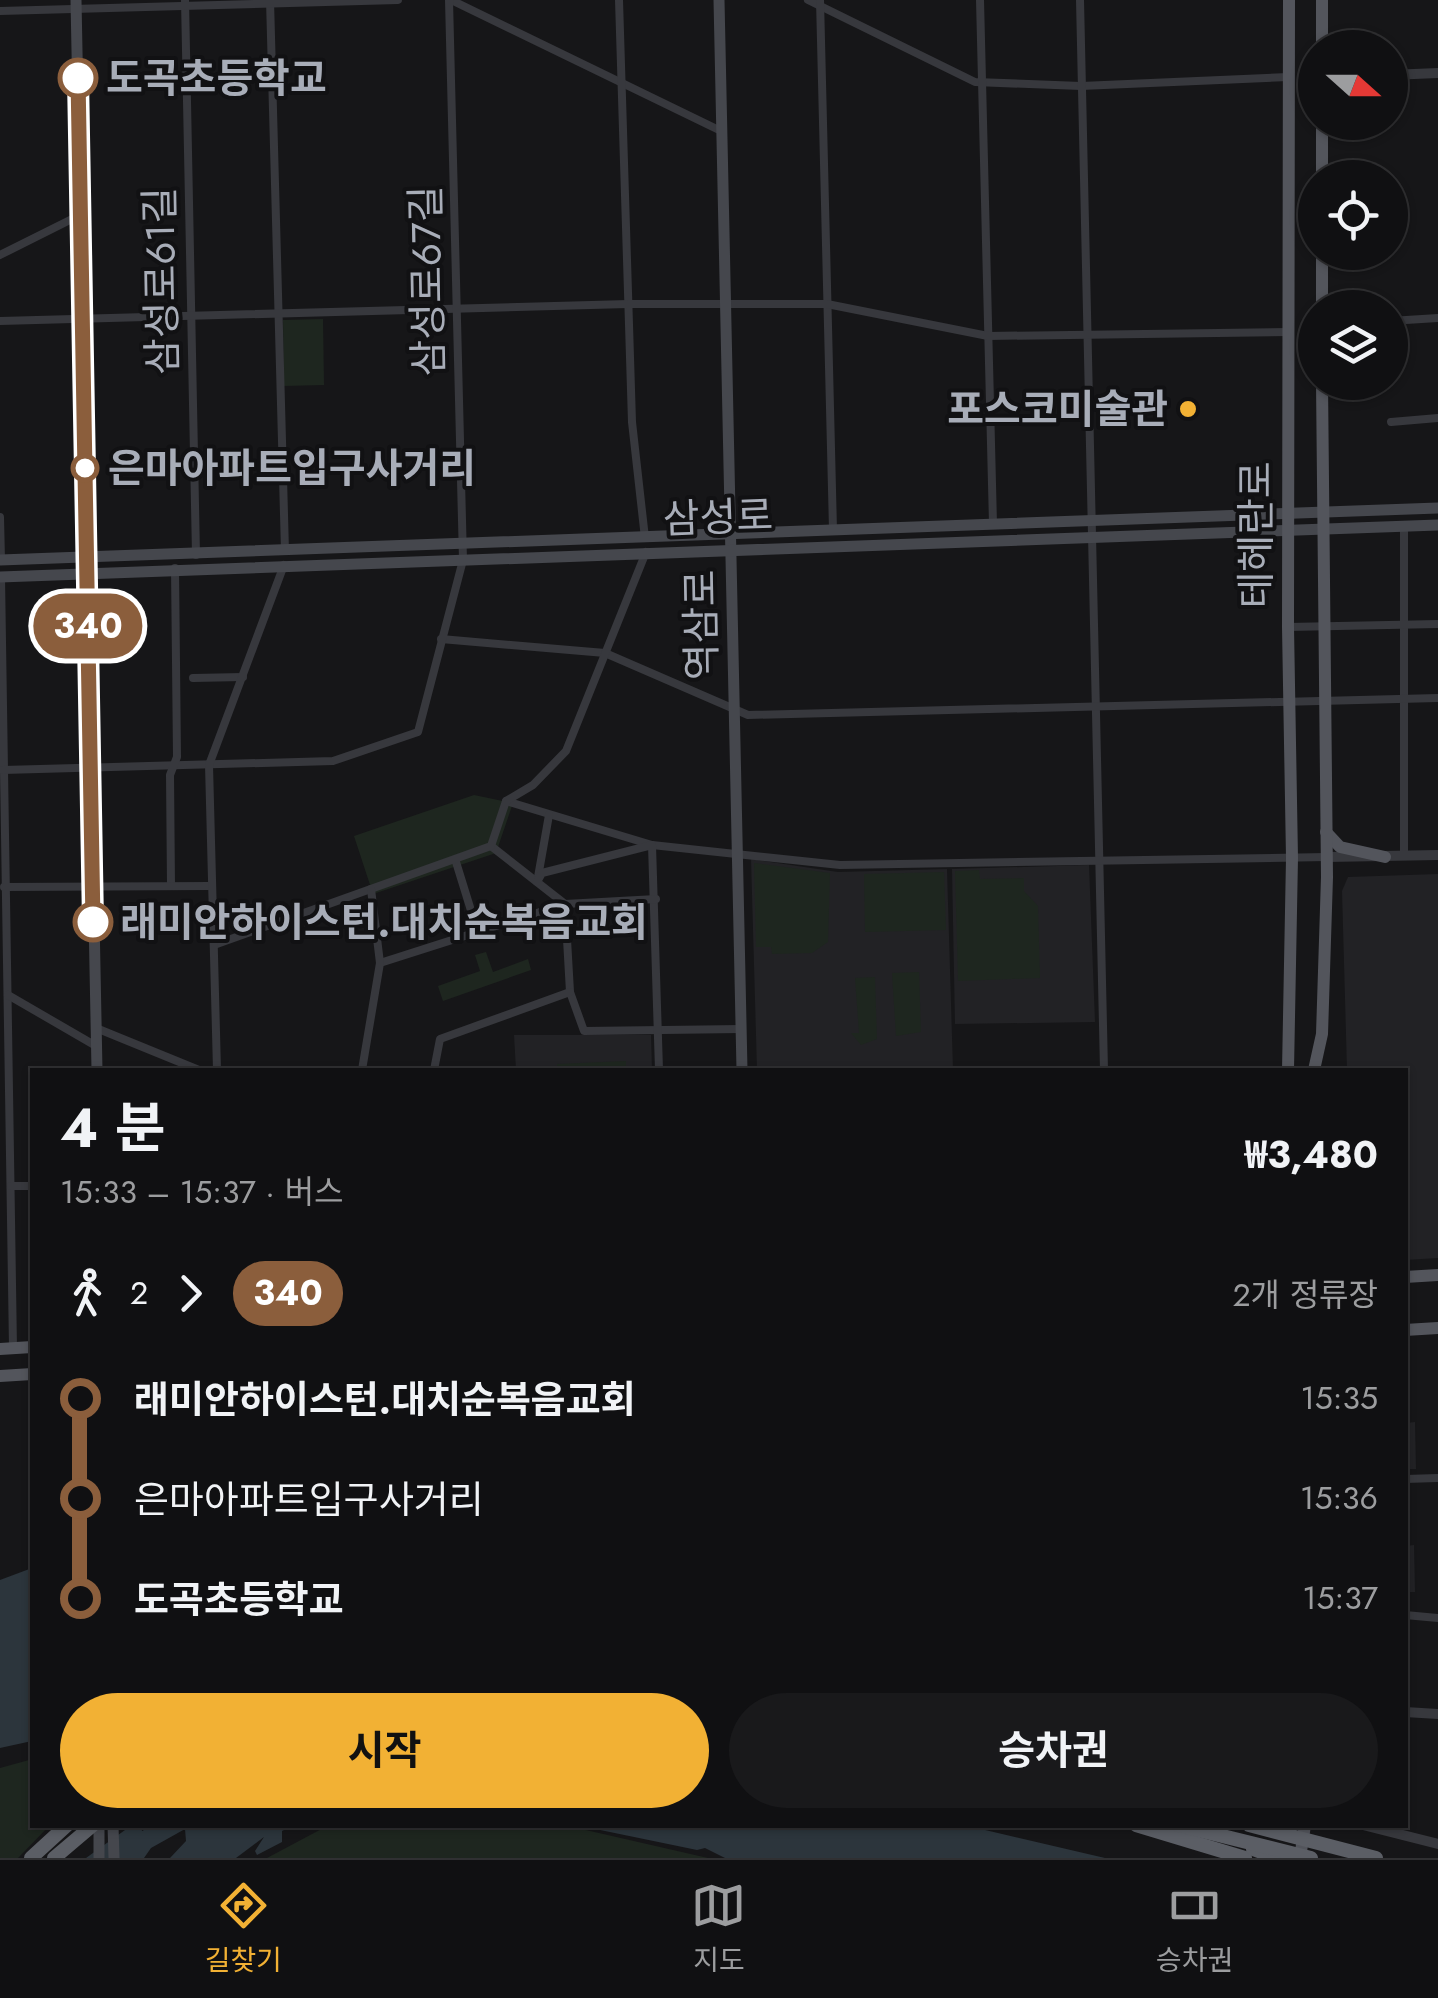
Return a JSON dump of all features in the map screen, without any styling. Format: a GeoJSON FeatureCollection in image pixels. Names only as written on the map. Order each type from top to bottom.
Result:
{"type":"FeatureCollection","features":[{"type":"Feature","properties":{"kind":"highway"},"geometry":{"type":"LineString","coordinates":[[30,1858],[64,1828]]}},
{"type":"Feature","properties":{"kind":"highway"},"geometry":{"type":"LineString","coordinates":[[54,1858],[92,1828]]}},
{"type":"Feature","properties":{"kind":"highway"},"geometry":{"type":"LineString","coordinates":[[1146,1828],[1245,1858]]}},
{"type":"Feature","properties":{"kind":"highway"},"geometry":{"type":"LineString","coordinates":[[1190,1828],[1311,1858]]}},
{"type":"Feature","properties":{"kind":"highway"},"geometry":{"type":"LineString","coordinates":[[1261,1828],[1376,1858]]}},
{"type":"Feature","properties":{"kind":"highway"},"geometry":{"type":"LineString","coordinates":[[1210,1833],[1280,1858]]}},
{"type":"Feature","properties":{"kind":"main road","name":"역삼로"},"geometry":{"type":"LineString","coordinates":[[719,0],[742,1068]]}},
{"type":"Feature","properties":{"kind":"main road","name":"테헤란로"},"geometry":{"type":"LineString","coordinates":[[1288,1068],[1292,858],[1288,703],[1289,0]]}},
{"type":"Feature","properties":{"kind":"main road"},"geometry":{"type":"LineString","coordinates":[[1322,0],[1322,30]]}},
{"type":"Feature","properties":{"kind":"main road"},"geometry":{"type":"LineString","coordinates":[[76,4],[96,1068]]}},
{"type":"Feature","properties":{"kind":"main road","name":"테헤란로"},"geometry":{"type":"LineString","coordinates":[[1314,1068],[1322,1034],[1327,857],[1322,700],[1322,400]]}},
{"type":"Feature","properties":{"kind":"main road","name":"삼성로"},"geometry":{"type":"LineString","coordinates":[[0,577],[463,560],[646,545],[730,533],[1438,508]]}},
{"type":"Feature","properties":{"kind":"main road","name":"삼성로"},"geometry":{"type":"LineString","coordinates":[[0,560],[463,544],[646,545],[732,550],[1438,525]]}},
{"type":"Feature","properties":{"kind":"main road"},"geometry":{"type":"LineString","coordinates":[[463,544],[463,560]]}},
{"type":"Feature","properties":{"kind":"main road"},"geometry":{"type":"LineString","coordinates":[[463,544],[463,560]]}},
{"type":"Feature","properties":{"kind":"main road"},"geometry":{"type":"LineString","coordinates":[[1325,830],[1336,844],[1385,858]]}},
{"type":"Feature","properties":{"kind":"main road"},"geometry":{"type":"LineString","coordinates":[[1408,1276],[1438,1274]]}},
{"type":"Feature","properties":{"kind":"main road"},"geometry":{"type":"LineString","coordinates":[[1408,1330],[1438,1328]]}},
{"type":"Feature","properties":{"kind":"main road"},"geometry":{"type":"LineString","coordinates":[[0,1376],[30,1374]]}},
{"type":"Feature","properties":{"kind":"main road"},"geometry":{"type":"LineString","coordinates":[[96,1828],[99,1858]]}},
{"type":"Feature","properties":{"kind":"main road"},"geometry":{"type":"LineString","coordinates":[[113,1828],[114,1858]]}},
{"type":"Feature","properties":{"kind":"main road"},"geometry":{"type":"LineString","coordinates":[[1280,1858],[1288,1828]]}},
{"type":"Feature","properties":{"kind":"main road"},"geometry":{"type":"LineString","coordinates":[[1300,1858],[1304,1829]]}},
{"type":"Feature","properties":{"kind":"street"},"geometry":{"type":"LineString","coordinates":[[0,10],[76,4],[398,0]]}},
{"type":"Feature","properties":{"kind":"street"},"geometry":{"type":"LineString","coordinates":[[450,0],[722,132]]}},
{"type":"Feature","properties":{"kind":"street","name":"삼성로67길"},"geometry":{"type":"LineString","coordinates":[[450,0],[463,544]]}},
{"type":"Feature","properties":{"kind":"street"},"geometry":{"type":"LineString","coordinates":[[214,945],[456,862],[491,846],[506,801],[533,785],[566,751],[646,545],[632,422],[619,0]]}},
{"type":"Feature","properties":{"kind":"street"},"geometry":{"type":"LineString","coordinates":[[808,0],[982,82],[1081,86],[1288,77]]}},
{"type":"Feature","properties":{"kind":"street"},"geometry":{"type":"LineString","coordinates":[[980,0],[994,524]]}},
{"type":"Feature","properties":{"kind":"street"},"geometry":{"type":"LineString","coordinates":[[1080,0],[1104,1068]]}},
{"type":"Feature","properties":{"kind":"street"},"geometry":{"type":"LineString","coordinates":[[270,2],[286,551]]}},
{"type":"Feature","properties":{"kind":"street","name":"삼성로61길"},"geometry":{"type":"LineString","coordinates":[[185,3],[196,554]]}},
{"type":"Feature","properties":{"kind":"street"},"geometry":{"type":"LineString","coordinates":[[820,3],[833,531]]}},
{"type":"Feature","properties":{"kind":"street"},"geometry":{"type":"LineString","coordinates":[[1408,74],[1438,73]]}},
{"type":"Feature","properties":{"kind":"street"},"geometry":{"type":"LineString","coordinates":[[0,255],[80,215]]}},
{"type":"Feature","properties":{"kind":"street"},"geometry":{"type":"LineString","coordinates":[[0,321],[628,304],[826,304],[988,336],[1289,332]]}},
{"type":"Feature","properties":{"kind":"street"},"geometry":{"type":"LineString","coordinates":[[1408,320],[1438,318]]}},
{"type":"Feature","properties":{"kind":"street"},"geometry":{"type":"LineString","coordinates":[[1391,422],[1438,418]]}},
{"type":"Feature","properties":{"kind":"street"},"geometry":{"type":"LineString","coordinates":[[0,517],[0,560]]}},
{"type":"Feature","properties":{"kind":"street"},"geometry":{"type":"LineString","coordinates":[[1404,528],[1404,856]]}},
{"type":"Feature","properties":{"kind":"street"},"geometry":{"type":"LineString","coordinates":[[2,770],[333,761],[418,732],[463,560]]}},
{"type":"Feature","properties":{"kind":"street"},"geometry":{"type":"LineString","coordinates":[[217,1068],[209,765],[284,565]]}},
{"type":"Feature","properties":{"kind":"street"},"geometry":{"type":"LineString","coordinates":[[171,886],[176,758],[175,568]]}},
{"type":"Feature","properties":{"kind":"street"},"geometry":{"type":"LineString","coordinates":[[0,577],[11,1186],[6,1349]]}},
{"type":"Feature","properties":{"kind":"street"},"geometry":{"type":"LineString","coordinates":[[1288,627],[1438,624]]}},
{"type":"Feature","properties":{"kind":"street"},"geometry":{"type":"LineString","coordinates":[[441,639],[605,653],[748,715],[1438,698]]}},
{"type":"Feature","properties":{"kind":"street"},"geometry":{"type":"LineString","coordinates":[[193,678],[243,678]]}},
{"type":"Feature","properties":{"kind":"street"},"geometry":{"type":"LineString","coordinates":[[506,801],[652,845],[840,865],[1438,855]]}},
{"type":"Feature","properties":{"kind":"street"},"geometry":{"type":"LineString","coordinates":[[537,882],[549,814]]}},
{"type":"Feature","properties":{"kind":"street"},"geometry":{"type":"LineString","coordinates":[[537,882],[542,873],[652,845]]}},
{"type":"Feature","properties":{"kind":"street"},"geometry":{"type":"LineString","coordinates":[[652,845],[659,1068]]}},
{"type":"Feature","properties":{"kind":"street"},"geometry":{"type":"LineString","coordinates":[[491,846],[565,904],[570,992],[584,1031],[741,1030]]}},
{"type":"Feature","properties":{"kind":"street"},"geometry":{"type":"LineString","coordinates":[[456,862],[478,933]]}},
{"type":"Feature","properties":{"kind":"street"},"geometry":{"type":"LineString","coordinates":[[4,887],[210,886]]}},
{"type":"Feature","properties":{"kind":"street"},"geometry":{"type":"LineString","coordinates":[[362,1068],[380,963],[372,889]]}},
{"type":"Feature","properties":{"kind":"street"},"geometry":{"type":"LineString","coordinates":[[380,963],[565,904],[656,899]]}},
{"type":"Feature","properties":{"kind":"street"},"geometry":{"type":"LineString","coordinates":[[434,1068],[440,1039],[570,992]]}},
{"type":"Feature","properties":{"kind":"street"},"geometry":{"type":"LineString","coordinates":[[8,995],[96,1046]]}},
{"type":"Feature","properties":{"kind":"street"},"geometry":{"type":"LineString","coordinates":[[96,1028],[194,1068]]}},
{"type":"Feature","properties":{"kind":"street"},"geometry":{"type":"LineString","coordinates":[[11,1186],[30,1186]]}},
{"type":"Feature","properties":{"kind":"street"},"geometry":{"type":"LineString","coordinates":[[1408,1479],[1438,1478]]}},
{"type":"Feature","properties":{"kind":"street"},"geometry":{"type":"LineString","coordinates":[[1408,1615],[1438,1618]]}},
{"type":"Feature","properties":{"kind":"street"},"geometry":{"type":"LineString","coordinates":[[1408,1712],[1438,1714]]}},
{"type":"Feature","properties":{"kind":"street"},"geometry":{"type":"LineString","coordinates":[[1375,1828],[1438,1844]]}},
{"type":"Feature","properties":{"kind":"shaded area"},"geometry":{"type":"Polygon","coordinates":[[[323,319],[324,385],[284,386],[283,320],[323,319]]]}},
{"type":"Feature","properties":{"kind":"shaded area"},"geometry":{"type":"Polygon","coordinates":[[[474,795],[513,803],[496,853],[373,894],[354,836],[474,795]]]}},
{"type":"Feature","properties":{"kind":"shaded area"},"geometry":{"type":"Polygon","coordinates":[[[751,859],[838,872],[947,869],[953,1068],[757,1068],[751,859]]]}},
{"type":"Feature","properties":{"kind":"shaded area"},"geometry":{"type":"Polygon","coordinates":[[[754,863],[830,873],[828,942],[812,953],[772,954],[771,947],[756,947],[754,863]]]}},
{"type":"Feature","properties":{"kind":"shaded area"},"geometry":{"type":"Polygon","coordinates":[[[1089,865],[1095,1022],[955,1024],[952,869],[1089,865]]]}},
{"type":"Feature","properties":{"kind":"shaded area"},"geometry":{"type":"Polygon","coordinates":[[[979,870],[980,879],[1024,878],[1024,891],[1038,906],[1040,978],[958,981],[955,871],[979,870]]]}},
{"type":"Feature","properties":{"kind":"shaded area"},"geometry":{"type":"Polygon","coordinates":[[[944,872],[946,930],[865,932],[864,874],[944,872]]]}},
{"type":"Feature","properties":{"kind":"shaded area"},"geometry":{"type":"Polygon","coordinates":[[[1438,874],[1438,1258],[1408,1260],[1408,1068],[1347,1068],[1342,891],[1348,877],[1438,874]]]}},
{"type":"Feature","properties":{"kind":"shaded area"},"geometry":{"type":"Polygon","coordinates":[[[486,952],[493,972],[528,959],[531,970],[443,1001],[438,986],[480,971],[475,955],[486,952]]]}},
{"type":"Feature","properties":{"kind":"shaded area"},"geometry":{"type":"Polygon","coordinates":[[[919,972],[921,1032],[896,1036],[892,973],[919,972]]]}},
{"type":"Feature","properties":{"kind":"shaded area"},"geometry":{"type":"Polygon","coordinates":[[[875,977],[877,1039],[861,1045],[851,1033],[859,1033],[855,978],[875,977]]]}},
{"type":"Feature","properties":{"kind":"shaded area"},"geometry":{"type":"Polygon","coordinates":[[[514,1035],[651,1035],[652,1068],[516,1068],[514,1035]]]}},
{"type":"Feature","properties":{"kind":"shaded area"},"geometry":{"type":"Polygon","coordinates":[[[626,1061],[626,1068],[557,1068],[557,1064],[626,1061]]]}},
{"type":"Feature","properties":{"kind":"shaded area"},"geometry":{"type":"Polygon","coordinates":[[[1415,1422],[1416,1469],[1408,1469],[1408,1423],[1415,1422]]]}},
{"type":"Feature","properties":{"kind":"shaded area"},"geometry":{"type":"Polygon","coordinates":[[[1414,1545],[1415,1592],[1408,1592],[1408,1546],[1414,1545]]]}},
{"type":"Feature","properties":{"kind":"shaded area"},"geometry":{"type":"Polygon","coordinates":[[[30,1569],[30,1741],[0,1748],[0,1580],[30,1569]]]}},
{"type":"Feature","properties":{"kind":"shaded area"},"geometry":{"type":"Polygon","coordinates":[[[29,1760],[30,1828],[47,1828],[18,1858],[0,1858],[0,1768],[29,1760]]]}},
{"type":"Feature","properties":{"kind":"shaded area"},"geometry":{"type":"Polygon","coordinates":[[[128,1828],[288,1828],[282,1831],[282,1842],[257,1855],[255,1851],[264,1837],[236,1858],[170,1858],[186,1841],[185,1829],[151,1848],[144,1858],[86,1858],[128,1828]]]}},
{"type":"Feature","properties":{"kind":"shaded area"},"geometry":{"type":"Polygon","coordinates":[[[323,1828],[577,1828],[708,1858],[267,1858],[323,1828]]]}},
{"type":"Feature","properties":{"kind":"shaded area"},"geometry":{"type":"Polygon","coordinates":[[[591,1828],[977,1828],[1105,1858],[725,1858],[705,1848],[697,1850],[591,1828]]]}},
{"type":"Feature","properties":{"kind":"bus line","name":"340"},"geometry":{"type":"LineString","coordinates":[[78,78],[93,922]]}},
{"type":"Feature","properties":{"kind":"place","name":"도곡초등학교"},"geometry":{"type":"Point","coordinates":[78,78]}},
{"type":"Feature","properties":{"kind":"place","name":"포스코미술관"},"geometry":{"type":"Point","coordinates":[1188,409]}},
{"type":"Feature","properties":{"kind":"place","name":"은마아파트입구사거리"},"geometry":{"type":"Point","coordinates":[85,468]}},
{"type":"Feature","properties":{"kind":"place","name":"래미안하이스턴.대치순복음교회"},"geometry":{"type":"Point","coordinates":[93,922]}}]}
